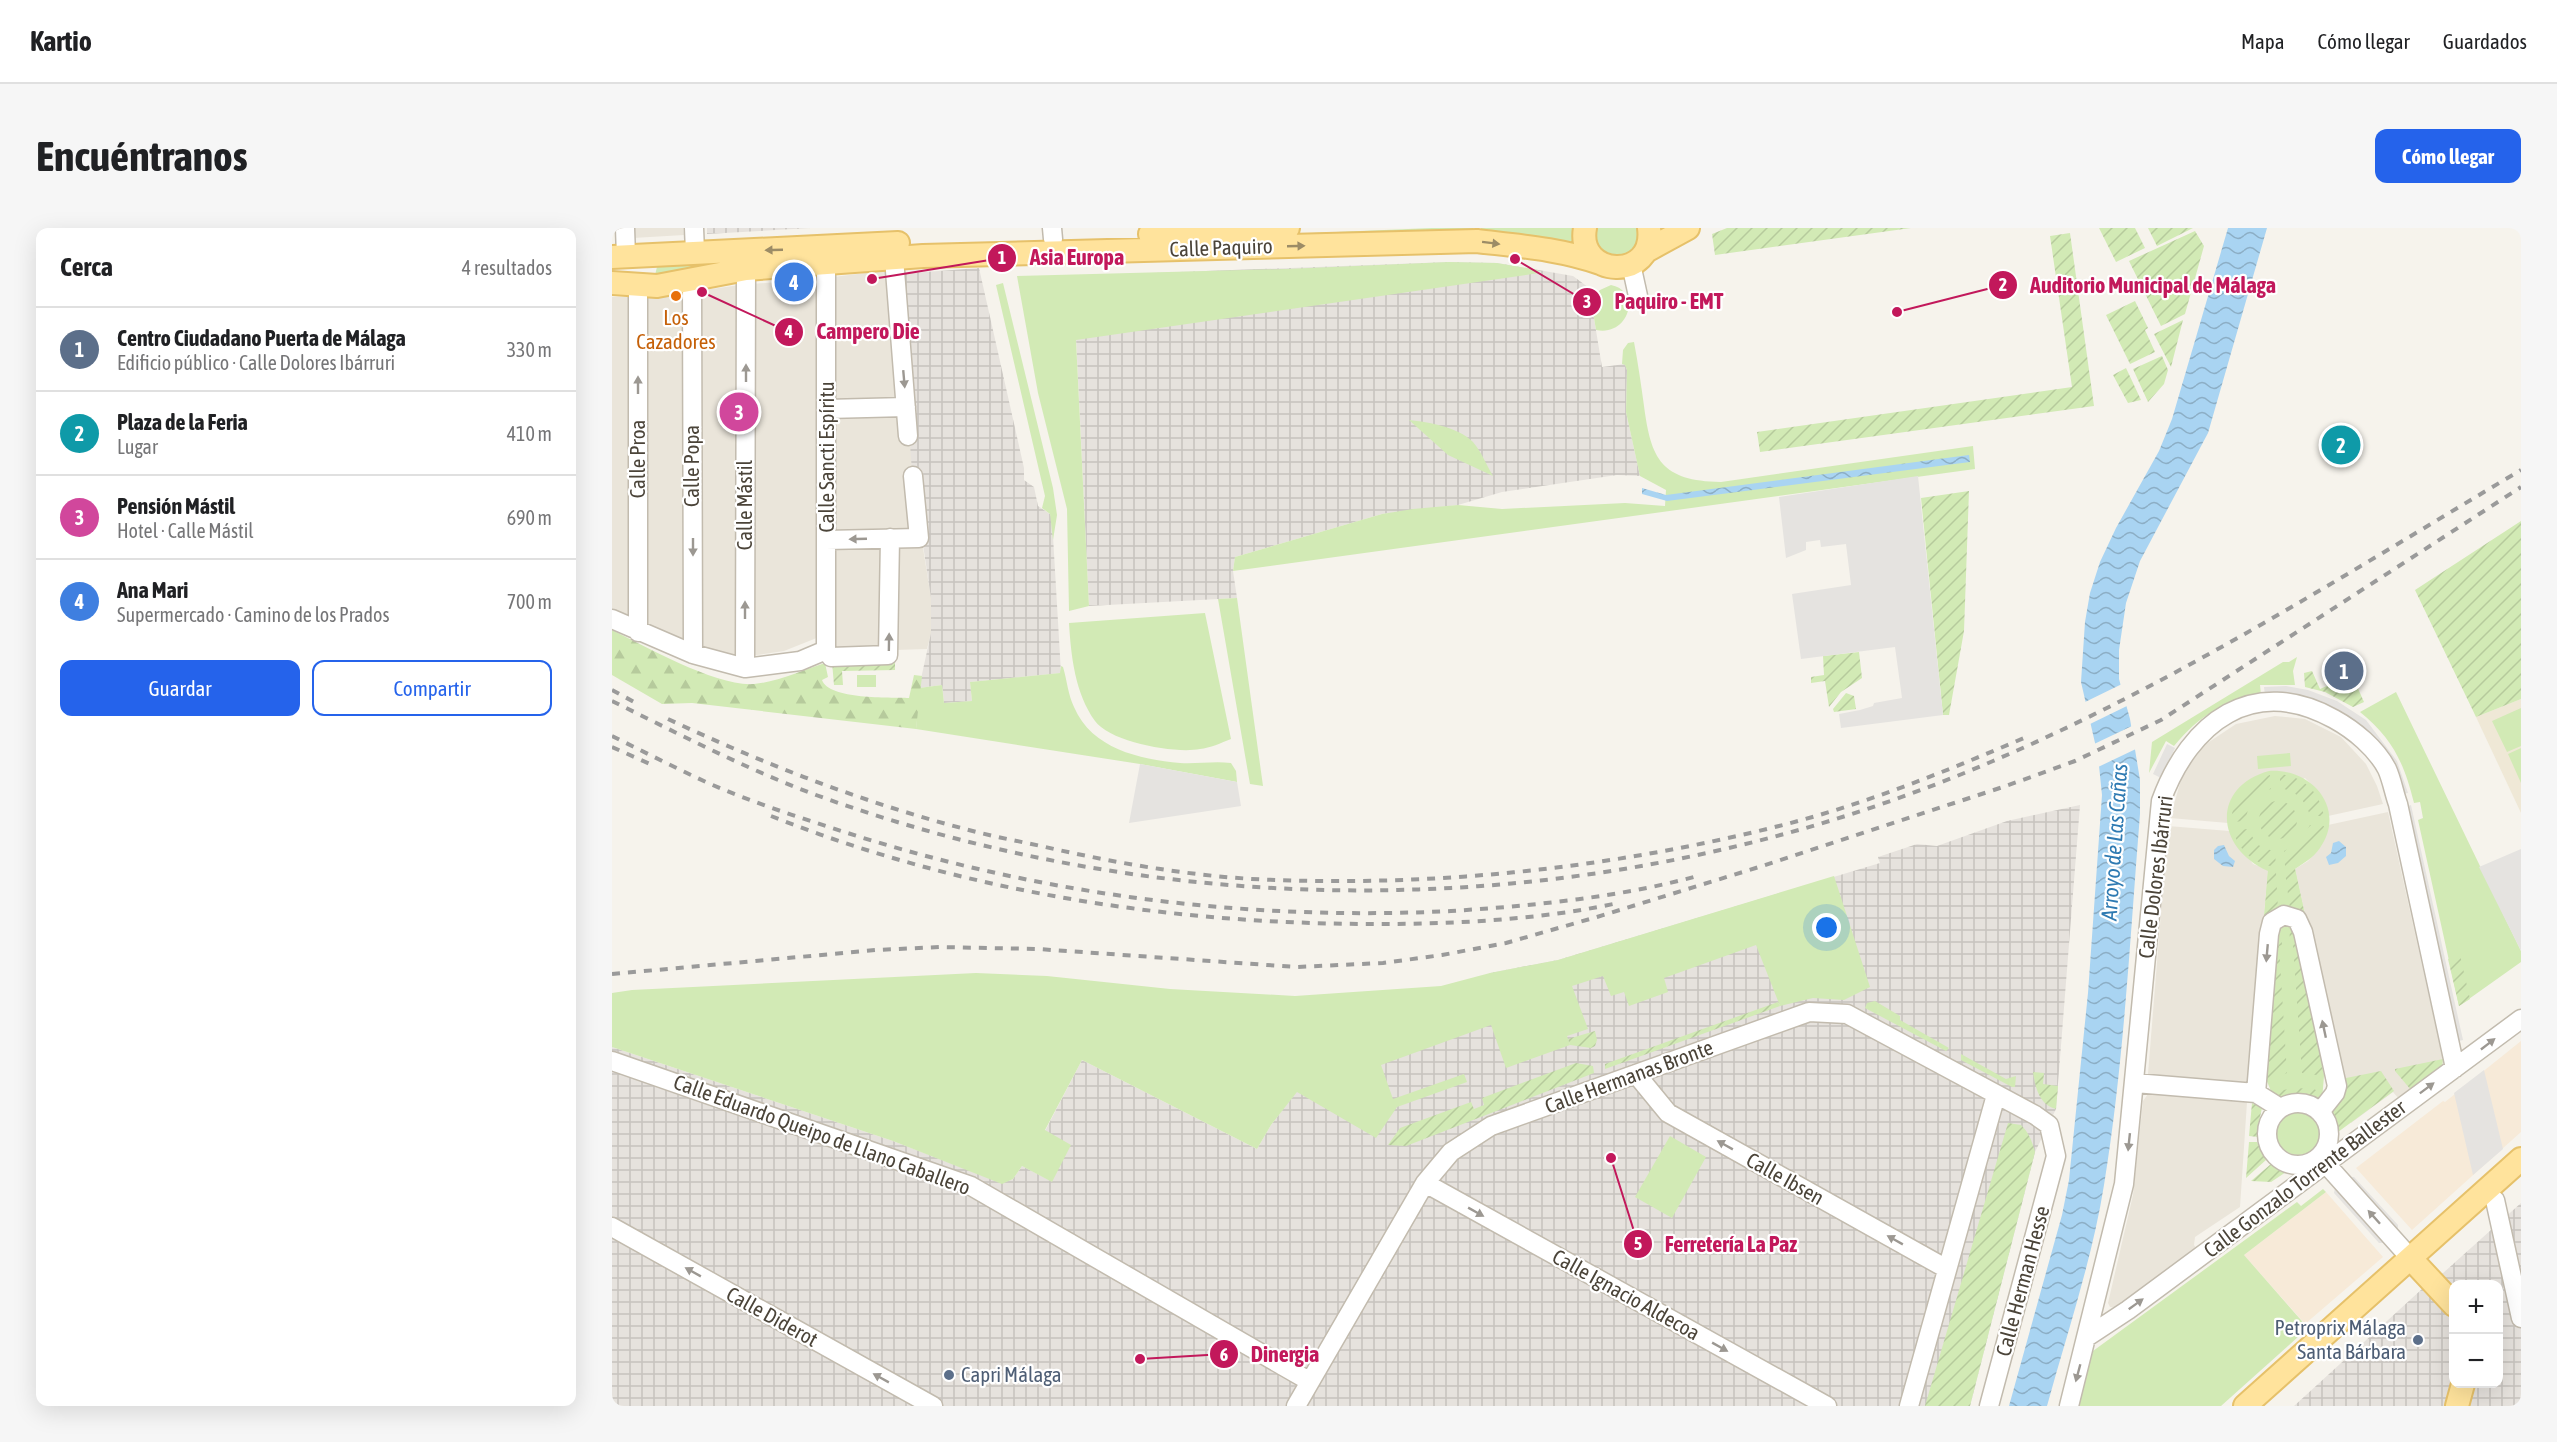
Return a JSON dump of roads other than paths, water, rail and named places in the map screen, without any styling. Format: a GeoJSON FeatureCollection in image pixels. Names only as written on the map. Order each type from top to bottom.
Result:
{"type":"FeatureCollection","features":[{"type":"Feature","properties":{"kind":"main road","name":"Calle Paquiro"},"geometry":{"type":"LineString","coordinates":[[625,256],[832,248],[853,236],[1288,228]]}},
{"type":"Feature","properties":{"kind":"main road"},"geometry":{"type":"LineString","coordinates":[[1585,228],[1586,247],[1592,257],[1600,263]]}},
{"type":"Feature","properties":{"kind":"main road"},"geometry":{"type":"LineString","coordinates":[[1639,258],[1650,237],[1649,228]]}},
{"type":"Feature","properties":{"kind":"main road"},"geometry":{"type":"LineString","coordinates":[[1639,258],[1688,228]]}},
{"type":"Feature","properties":{"kind":"main road"},"geometry":{"type":"LineString","coordinates":[[828,264],[853,236],[885,259]]}},
{"type":"Feature","properties":{"kind":"main road","name":"Calle Paquiro"},"geometry":{"type":"LineString","coordinates":[[628,284],[657,286],[746,269],[885,259],[1477,241],[1545,249],[1579,256],[1612,268],[1639,258]]}},
{"type":"Feature","properties":{"kind":"main road"},"geometry":{"type":"LineString","coordinates":[[625,256],[647,265],[647,276],[628,284]]}},
{"type":"Feature","properties":{"kind":"main road"},"geometry":{"type":"LineString","coordinates":[[2264,1406],[2521,1159]]}},
{"type":"Feature","properties":{"kind":"main road"},"geometry":{"type":"LineString","coordinates":[[2246,1406],[2414,1262],[2495,1200],[2521,1176]]}},
{"type":"Feature","properties":{"kind":"main road"},"geometry":{"type":"LineString","coordinates":[[2414,1262],[2449,1300]]}},
{"type":"Feature","properties":{"kind":"main road"},"geometry":{"type":"LineString","coordinates":[[2457,1406],[2462,1388]]}},
{"type":"Feature","properties":{"kind":"street"},"geometry":{"type":"LineString","coordinates":[[625,228],[625,256]]}},
{"type":"Feature","properties":{"kind":"street"},"geometry":{"type":"LineString","coordinates":[[694,228],[695,252]]}},
{"type":"Feature","properties":{"kind":"street"},"geometry":{"type":"LineString","coordinates":[[1638,296],[1639,258]]}},
{"type":"Feature","properties":{"kind":"street"},"geometry":{"type":"LineString","coordinates":[[885,259],[908,436]]}},
{"type":"Feature","properties":{"kind":"street","name":"Calle Sancti Espíritu"},"geometry":{"type":"LineString","coordinates":[[826,650],[828,264]]}},
{"type":"Feature","properties":{"kind":"street","name":"Calle Mástil"},"geometry":{"type":"LineString","coordinates":[[745,668],[746,269]]}},
{"type":"Feature","properties":{"kind":"street","name":"Calle Popa"},"geometry":{"type":"LineString","coordinates":[[692,279],[693,654]]}},
{"type":"Feature","properties":{"kind":"street","name":"Calle Proa"},"geometry":{"type":"LineString","coordinates":[[628,284],[638,632]]}},
{"type":"Feature","properties":{"kind":"street"},"geometry":{"type":"LineString","coordinates":[[827,409],[906,407]]}},
{"type":"Feature","properties":{"kind":"street"},"geometry":{"type":"LineString","coordinates":[[826,540],[919,538],[913,476]]}},
{"type":"Feature","properties":{"kind":"street"},"geometry":{"type":"LineString","coordinates":[[612,619],[693,654],[745,668],[800,661],[826,650],[831,657],[888,655],[890,538]]}},
{"type":"Feature","properties":{"kind":"street","name":"Calle Dolores Ibárruri"},"geometry":{"type":"LineString","coordinates":[[2069,1406],[2124,1185],[2160,813],[2170,776],[2198,736],[2226,713],[2251,704],[2278,700],[2315,708],[2346,725],[2367,742],[2386,769],[2398,804],[2455,1068]]}},
{"type":"Feature","properties":{"kind":"street"},"geometry":{"type":"LineString","coordinates":[[2256,1093],[2269,934],[2272,922],[2284,915],[2297,919],[2303,932],[2337,1086],[2335,1093],[2320,1112]]}},
{"type":"Feature","properties":{"kind":"street","name":"Calle Hermanas Bronte"},"geometry":{"type":"LineString","coordinates":[[1296,1406],[1425,1183],[1451,1152],[1491,1126],[1809,1012],[1847,1014],[2035,1115],[2049,1125],[2056,1156]]}},
{"type":"Feature","properties":{"kind":"street","name":"Calle Gonzalo Torrente Ballester"},"geometry":{"type":"LineString","coordinates":[[2087,1337],[2128,1310],[2322,1161],[2521,1019]]}},
{"type":"Feature","properties":{"kind":"street","name":"Calle Eduardo Queipo de Llano Caballero"},"geometry":{"type":"LineString","coordinates":[[612,1061],[971,1186],[1309,1381]]}},
{"type":"Feature","properties":{"kind":"street","name":"Calle Ibsen"},"geometry":{"type":"LineString","coordinates":[[1636,1074],[1668,1113],[1947,1269]]}},
{"type":"Feature","properties":{"kind":"street"},"geometry":{"type":"LineString","coordinates":[[2135,1083],[2256,1093],[2280,1108]]}},
{"type":"Feature","properties":{"kind":"street"},"geometry":{"type":"LineString","coordinates":[[1909,1406],[1996,1095]]}},
{"type":"Feature","properties":{"kind":"street"},"geometry":{"type":"LineString","coordinates":[[2296,1102],[2313,1106],[2320,1112],[2329,1130],[2322,1161],[2301,1165],[2292,1164],[2283,1161],[2271,1151],[2267,1130],[2273,1114],[2280,1108],[2296,1102]]}},
{"type":"Feature","properties":{"kind":"street","name":"Calle Herman Hesse"},"geometry":{"type":"LineString","coordinates":[[1989,1406],[2056,1156]]}},
{"type":"Feature","properties":{"kind":"street"},"geometry":{"type":"LineString","coordinates":[[2322,1161],[2414,1262]]}},
{"type":"Feature","properties":{"kind":"street","name":"Calle Ignacio Aldecoa"},"geometry":{"type":"LineString","coordinates":[[1425,1183],[1827,1406]]}},
{"type":"Feature","properties":{"kind":"street"},"geometry":{"type":"LineString","coordinates":[[2495,1200],[2521,1318]]}},
{"type":"Feature","properties":{"kind":"street","name":"Calle Diderot"},"geometry":{"type":"LineString","coordinates":[[612,1227],[933,1406]]}},
{"type":"Feature","properties":{"kind":"water","name":"Arroyo de Las Cañas"},"geometry":{"type":"Polygon","coordinates":[[[2228,228],[2267,228],[2208,433],[2140,561],[2126,603],[2119,650],[2119,679],[2130,719],[2140,780],[2140,814],[2122,1046],[2099,1213],[2086,1269],[2047,1406],[2009,1406],[2062,1215],[2069,1180],[2088,993],[2102,795],[2098,756],[2081,682],[2085,622],[2090,593],[2100,562],[2116,528],[2159,451],[2172,419],[2228,228]]]}},
{"type":"Feature","properties":{"kind":"water"},"geometry":{"type":"Polygon","coordinates":[[[1969,455],[1970,462],[1667,501],[1642,494],[1642,488],[1666,495],[1969,455]]]}},
{"type":"Feature","properties":{"kind":"water"},"geometry":{"type":"Polygon","coordinates":[[[2339,841],[2346,847],[2346,856],[2338,863],[2329,865],[2326,857],[2331,853],[2333,843],[2339,841]]]}},
{"type":"Feature","properties":{"kind":"water"},"geometry":{"type":"Polygon","coordinates":[[[2224,845],[2229,856],[2235,861],[2233,867],[2223,866],[2214,859],[2214,850],[2224,845]]]}},
{"type":"Feature","properties":{"kind":"railway"},"geometry":{"type":"LineString","coordinates":[[612,701],[738,763],[816,795],[960,840],[1108,870],[1258,887],[1408,890],[1558,878],[1706,853],[1851,814],[1993,761],[2129,697],[2196,661],[2521,470]]}},
{"type":"Feature","properties":{"kind":"railway"},"geometry":{"type":"LineString","coordinates":[[612,974],[876,950],[939,947],[1038,949],[1296,967],[1383,963],[1506,943],[1759,867],[2075,761],[2161,720],[2521,487]]}},
{"type":"Feature","properties":{"kind":"railway"},"geometry":{"type":"LineString","coordinates":[[612,690],[636,703]]}},
{"type":"Feature","properties":{"kind":"railway"},"geometry":{"type":"LineString","coordinates":[[668,719],[814,781],[889,807],[976,832],[1109,860],[1193,874],[1249,879],[1340,881],[1404,880],[1530,871],[1655,853],[1810,818],[1872,798],[2024,738]]}},
{"type":"Feature","properties":{"kind":"railway"},"geometry":{"type":"LineString","coordinates":[[612,736],[726,791],[857,836],[929,857],[1003,874],[1076,889],[1151,900],[1300,912],[1451,911],[1609,895],[1701,875]]}},
{"type":"Feature","properties":{"kind":"railway"},"geometry":{"type":"LineString","coordinates":[[612,747],[650,764]]}},
{"type":"Feature","properties":{"kind":"railway"},"geometry":{"type":"LineString","coordinates":[[771,816],[917,865],[992,884],[1144,910],[1221,918],[1375,924],[1436,923],[1527,917],[1618,903]]}},
{"type":"Feature","properties":{"kind":"place","name":"Paquiro - EMT"},"geometry":{"type":"Point","coordinates":[1515,259]}},
{"type":"Feature","properties":{"kind":"place","name":"Asia Europa"},"geometry":{"type":"Point","coordinates":[872,279]}},
{"type":"Feature","properties":{"kind":"place","name":"Ana Mari"},"geometry":{"type":"Point","coordinates":[794,282]}},
{"type":"Feature","properties":{"kind":"place","name":"Campero Die"},"geometry":{"type":"Point","coordinates":[702,292]}},
{"type":"Feature","properties":{"kind":"place","name":"Los Cazadores"},"geometry":{"type":"Point","coordinates":[676,296]}},
{"type":"Feature","properties":{"kind":"place","name":"Auditorio Municipal de Málaga"},"geometry":{"type":"Point","coordinates":[1897,312]}},
{"type":"Feature","properties":{"kind":"place","name":"Pensión Mástil"},"geometry":{"type":"Point","coordinates":[739,412]}},
{"type":"Feature","properties":{"kind":"place","name":"Plaza de la Feria"},"geometry":{"type":"Point","coordinates":[2341,445]}},
{"type":"Feature","properties":{"kind":"place","name":"Centro Ciudadano Puerta de Málaga"},"geometry":{"type":"Point","coordinates":[2344,671]}},
{"type":"Feature","properties":{"kind":"place","name":"Ferretería La Paz"},"geometry":{"type":"Point","coordinates":[1611,1158]}},
{"type":"Feature","properties":{"kind":"place","name":"Petroprix Málaga Santa Bárbara"},"geometry":{"type":"Point","coordinates":[2418,1340]}},
{"type":"Feature","properties":{"kind":"place","name":"Dinergia"},"geometry":{"type":"Point","coordinates":[1140,1359]}},
{"type":"Feature","properties":{"kind":"place","name":"Capri Málaga"},"geometry":{"type":"Point","coordinates":[949,1375]}}]}
